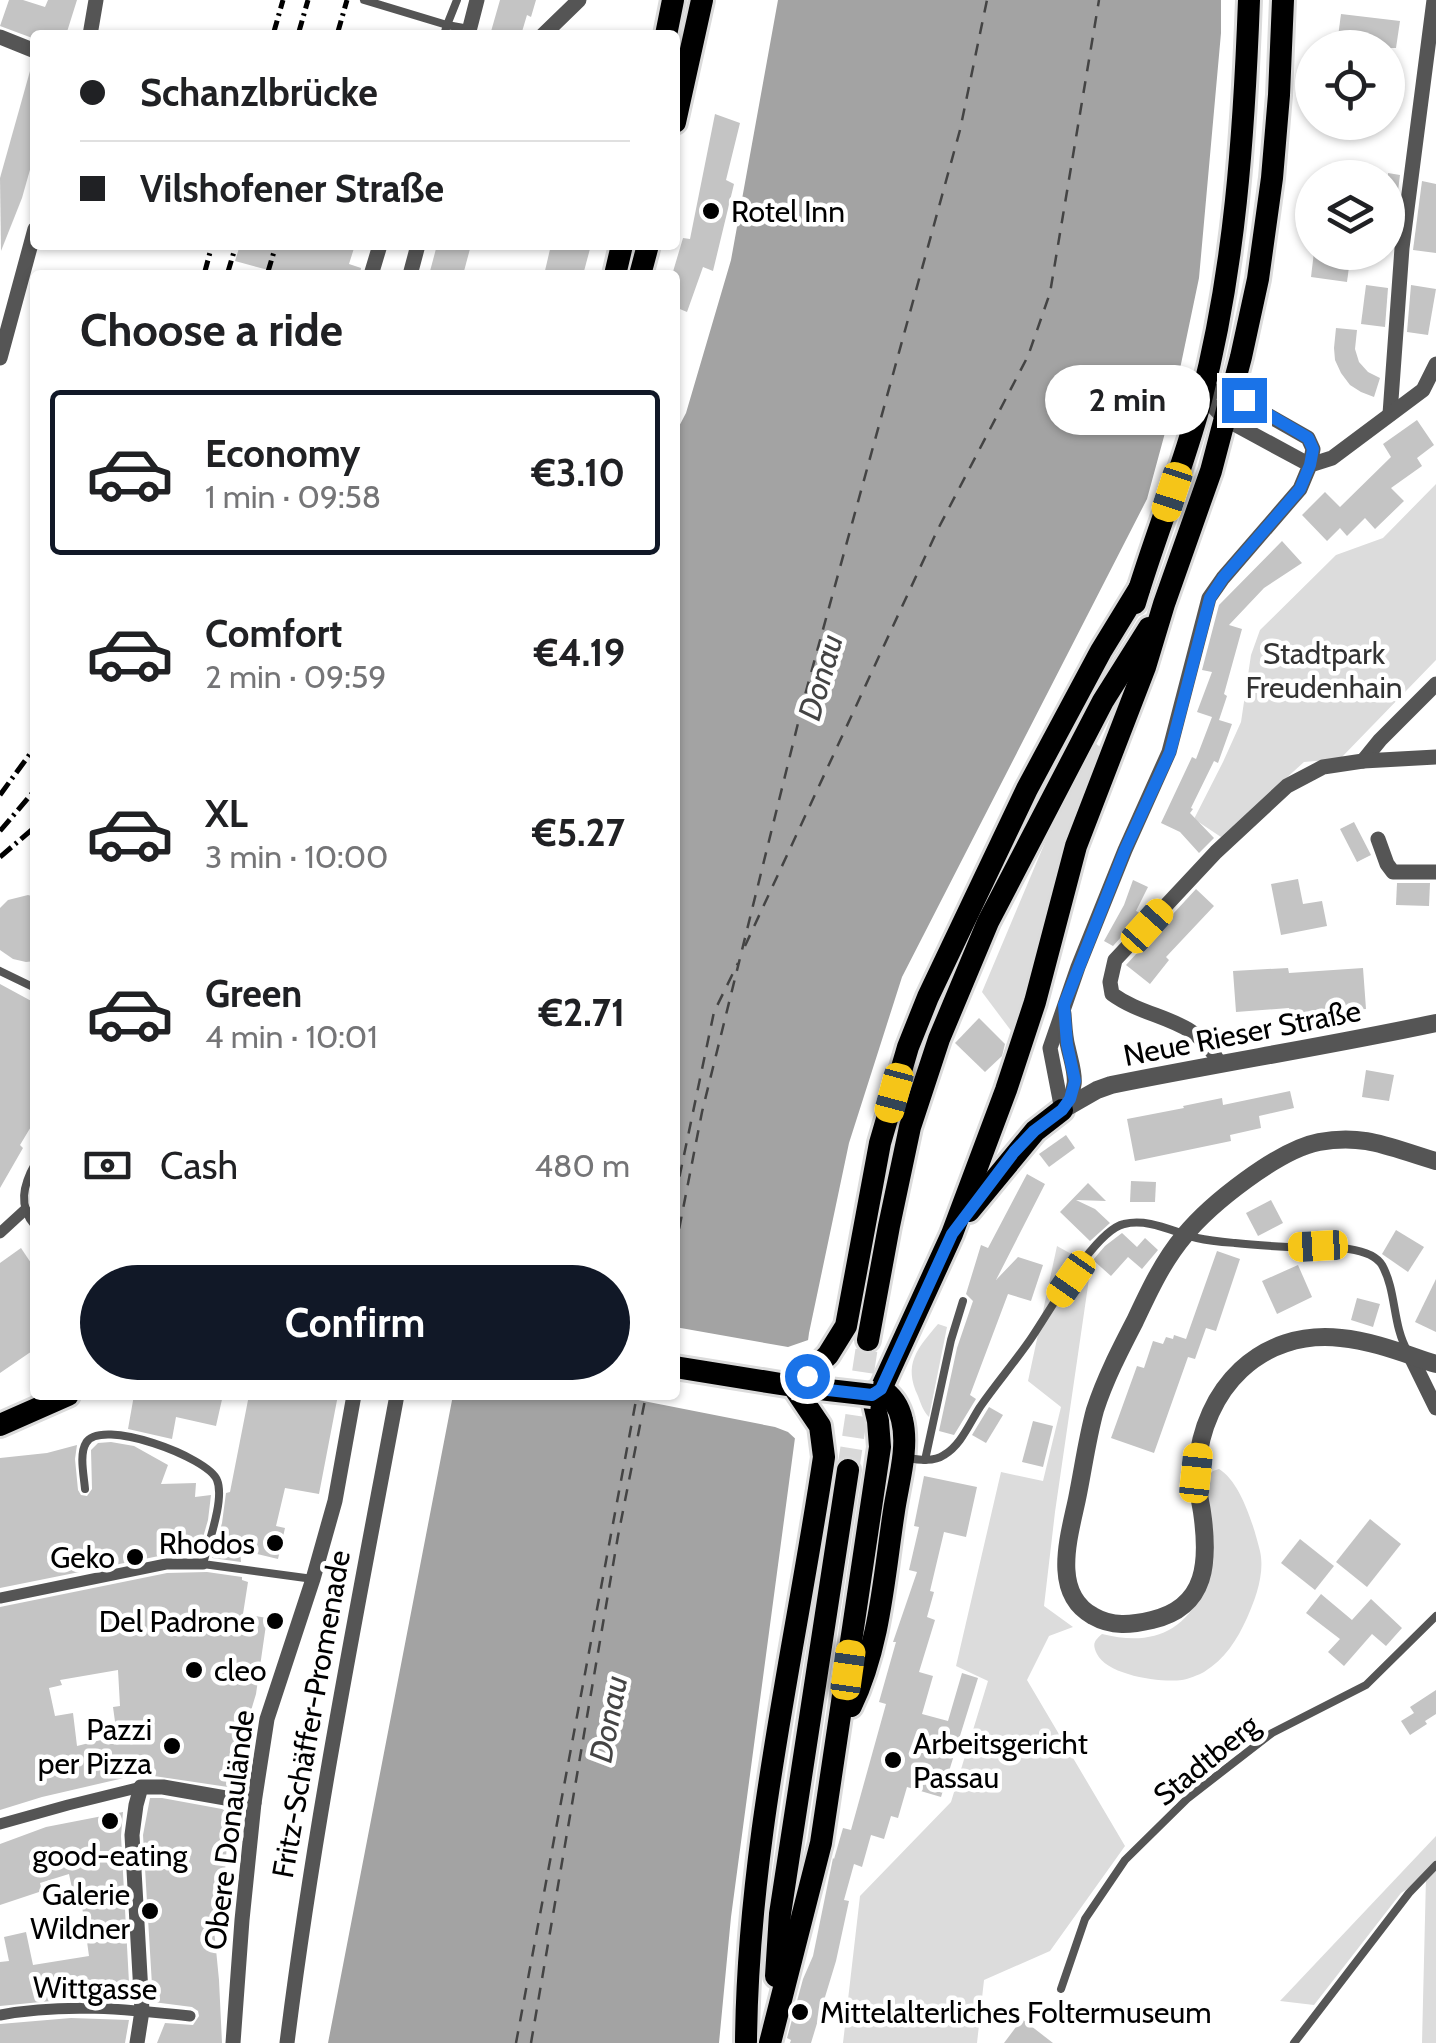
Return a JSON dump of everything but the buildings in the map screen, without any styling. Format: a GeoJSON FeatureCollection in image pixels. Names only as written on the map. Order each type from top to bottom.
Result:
{"type":"FeatureCollection","features":[{"type":"Feature","properties":{"kind":"main road"},"geometry":{"type":"LineString","coordinates":[[667,30],[674,0]]}},
{"type":"Feature","properties":{"kind":"main road"},"geometry":{"type":"LineString","coordinates":[[680,99],[702,0]]}},
{"type":"Feature","properties":{"kind":"main road"},"geometry":{"type":"LineString","coordinates":[[1103,701],[1193,428],[1228,271],[1246,82],[1249,0]]}},
{"type":"Feature","properties":{"kind":"main road"},"geometry":{"type":"LineString","coordinates":[[759,2037],[821,1843],[880,1448],[877,1396],[952,1234],[1006,1090],[1035,1002],[1076,846],[1145,667],[1211,471],[1232,394],[1258,279],[1272,178],[1283,0]]}},
{"type":"Feature","properties":{"kind":"main road"},"geometry":{"type":"LineString","coordinates":[[793,1386],[828,1355],[843,1334],[880,1143],[908,1048],[952,946],[1027,789],[1139,589]]}},
{"type":"Feature","properties":{"kind":"main road"},"geometry":{"type":"LineString","coordinates":[[868,1340],[910,1127],[939,1039],[988,922],[1103,701],[1164,604]]}},
{"type":"Feature","properties":{"kind":"main road"},"geometry":{"type":"LineString","coordinates":[[952,1234],[1014,1152],[1062,1110]]}},
{"type":"Feature","properties":{"kind":"main road"},"geometry":{"type":"LineString","coordinates":[[680,1368],[793,1386],[892,1396],[914,1458],[873,1644],[861,1684],[840,1729]]}},
{"type":"Feature","properties":{"kind":"main road"},"geometry":{"type":"LineString","coordinates":[[759,2037],[747,1978],[756,1874],[824,1457],[820,1426],[793,1386]]}},
{"type":"Feature","properties":{"kind":"main road"},"geometry":{"type":"LineString","coordinates":[[0,1425],[57,1400]]}},
{"type":"Feature","properties":{"kind":"main road"},"geometry":{"type":"LineString","coordinates":[[759,2037],[848,1470]]}},
{"type":"Feature","properties":{"kind":"main road"},"geometry":{"type":"LineString","coordinates":[[759,2037],[780,1914]]}},
{"type":"Feature","properties":{"kind":"street"},"geometry":{"type":"LineString","coordinates":[[91,30],[96,0]]}},
{"type":"Feature","properties":{"kind":"street"},"geometry":{"type":"LineString","coordinates":[[470,30],[477,0]]}},
{"type":"Feature","properties":{"kind":"street"},"geometry":{"type":"LineString","coordinates":[[548,30],[579,0]]}},
{"type":"Feature","properties":{"kind":"street"},"geometry":{"type":"LineString","coordinates":[[1390,414],[1402,248],[1434,0]]}},
{"type":"Feature","properties":{"kind":"street"},"geometry":{"type":"LineString","coordinates":[[0,36],[30,48]]}},
{"type":"Feature","properties":{"kind":"street"},"geometry":{"type":"LineString","coordinates":[[0,358],[30,244]]}},
{"type":"Feature","properties":{"kind":"street"},"geometry":{"type":"LineString","coordinates":[[0,276],[18,284]]}},
{"type":"Feature","properties":{"kind":"street"},"geometry":{"type":"LineString","coordinates":[[1202,395],[1224,419],[1310,465],[1332,458],[1422,390],[1436,364]]}},
{"type":"Feature","properties":{"kind":"street"},"geometry":{"type":"LineString","coordinates":[[1062,1110],[1050,1048],[1125,850],[1170,752],[1210,598],[1300,489],[1310,465],[1313,449],[1308,438],[1232,394],[1202,395]]}},
{"type":"Feature","properties":{"kind":"street"},"geometry":{"type":"LineString","coordinates":[[1364,761],[1436,684]]}},
{"type":"Feature","properties":{"kind":"street"},"geometry":{"type":"LineString","coordinates":[[1219,1063],[1203,1039],[1190,1030],[1112,994],[1110,982],[1116,960],[1216,852],[1287,786],[1324,767],[1436,757]]}},
{"type":"Feature","properties":{"kind":"street"},"geometry":{"type":"LineString","coordinates":[[1378,840],[1393,872],[1436,872]]}},
{"type":"Feature","properties":{"kind":"street"},"geometry":{"type":"LineString","coordinates":[[1062,1110],[1074,1090],[1064,1005]]}},
{"type":"Feature","properties":{"kind":"street","name":"Neue Rieser Straße"},"geometry":{"type":"LineString","coordinates":[[1062,1110],[1111,1085],[1436,1023]]}},
{"type":"Feature","properties":{"kind":"street"},"geometry":{"type":"LineString","coordinates":[[1074,1068],[1089,1081],[1111,1085]]}},
{"type":"Feature","properties":{"kind":"street"},"geometry":{"type":"LineString","coordinates":[[1436,1161],[1391,1145],[1346,1138],[1307,1145],[1286,1154],[1237,1187],[1185,1234],[1151,1287],[1111,1368],[1094,1414],[1066,1554],[1070,1590],[1078,1603],[1090,1615],[1117,1625],[1176,1613],[1197,1588],[1207,1548],[1196,1473],[1199,1448],[1206,1420],[1219,1395],[1252,1360],[1271,1348],[1314,1337],[1342,1338],[1436,1364]]}},
{"type":"Feature","properties":{"kind":"street"},"geometry":{"type":"LineString","coordinates":[[0,1233],[25,1210]]}},
{"type":"Feature","properties":{"kind":"street"},"geometry":{"type":"LineString","coordinates":[[1410,1356],[1436,1408]]}},
{"type":"Feature","properties":{"kind":"street","name":"Obere Donaulände"},"geometry":{"type":"LineString","coordinates":[[233,2043],[254,1803],[267,1719],[313,1579],[334,1501],[353,1400]]}},
{"type":"Feature","properties":{"kind":"street","name":"Fritz-Schäffer-Promenade"},"geometry":{"type":"LineString","coordinates":[[287,2043],[329,1762],[396,1400]]}},
{"type":"Feature","properties":{"kind":"street"},"geometry":{"type":"LineString","coordinates":[[0,1598],[166,1564],[203,1564]]}},
{"type":"Feature","properties":{"kind":"street"},"geometry":{"type":"LineString","coordinates":[[137,2043],[142,2011],[132,1835],[141,1787]]}},
{"type":"Feature","properties":{"kind":"street"},"geometry":{"type":"LineString","coordinates":[[0,1824],[141,1787],[163,1787],[254,1803]]}},
{"type":"Feature","properties":{"kind":"street","name":"Wittgasse"},"geometry":{"type":"LineString","coordinates":[[0,2014],[59,2008],[190,2016]]}},
{"type":"Feature","properties":{"kind":"lane"},"geometry":{"type":"LineString","coordinates":[[364,0],[463,30]]}},
{"type":"Feature","properties":{"kind":"lane"},"geometry":{"type":"LineString","coordinates":[[446,30],[457,0]]}},
{"type":"Feature","properties":{"kind":"lane"},"geometry":{"type":"LineString","coordinates":[[0,971],[30,986]]}},
{"type":"Feature","properties":{"kind":"lane"},"geometry":{"type":"LineString","coordinates":[[30,1174],[25,1184],[25,1210],[30,1218]]}},
{"type":"Feature","properties":{"kind":"lane"},"geometry":{"type":"LineString","coordinates":[[963,1301],[914,1458],[940,1458],[956,1446],[1089,1253],[1119,1224],[1153,1224],[1200,1238],[1270,1246],[1342,1248],[1375,1258],[1391,1290],[1400,1338],[1410,1356]]}},
{"type":"Feature","properties":{"kind":"lane"},"geometry":{"type":"LineString","coordinates":[[86,1489],[83,1450],[95,1435],[130,1436],[179,1453],[204,1465],[216,1478],[220,1491],[203,1564],[313,1579]]}},
{"type":"Feature","properties":{"kind":"lane","name":"Stadtberg"},"geometry":{"type":"LineString","coordinates":[[1061,1989],[1086,1918],[1125,1860],[1188,1798],[1272,1733],[1366,1685],[1436,1616]]}},
{"type":"Feature","properties":{"kind":"lane"},"geometry":{"type":"LineString","coordinates":[[1294,2043],[1410,1892],[1436,1866]]}},
{"type":"Feature","properties":{"kind":"green space","name":"Stadtpark Freudenhain"},"geometry":{"type":"Polygon","coordinates":[[[1436,484],[1436,660],[1340,759],[1304,762],[1221,837],[1194,819],[1241,722],[1251,655],[1260,630],[1336,555],[1383,538],[1436,484]]]}},
{"type":"Feature","properties":{"kind":"green space"},"geometry":{"type":"Polygon","coordinates":[[[1095,743],[1103,749],[1061,863],[1012,1032],[982,992],[1046,840],[1095,743]]]}},
{"type":"Feature","properties":{"kind":"green space"},"geometry":{"type":"Polygon","coordinates":[[[1057,1246],[1091,1265],[1044,1606],[1073,1627],[1049,1636],[1027,1680],[1125,1846],[1050,1951],[984,1980],[977,2043],[843,2043],[860,1896],[951,1802],[988,1681],[956,1666],[1001,1472],[1043,1481],[1061,1407],[1028,1381],[1057,1246]]]}},
{"type":"Feature","properties":{"kind":"green space"},"geometry":{"type":"Polygon","coordinates":[[[938,1324],[947,1327],[929,1417],[914,1385],[912,1366],[918,1349],[938,1324]]]}},
{"type":"Feature","properties":{"kind":"green space"},"geometry":{"type":"Polygon","coordinates":[[[1219,1469],[1234,1484],[1246,1506],[1261,1559],[1256,1594],[1239,1634],[1218,1661],[1188,1679],[1148,1679],[1111,1667],[1095,1648],[1102,1634],[1133,1638],[1161,1634],[1184,1619],[1202,1593],[1214,1554],[1206,1477],[1219,1469]]]}},
{"type":"Feature","properties":{"kind":"green space"},"geometry":{"type":"Polygon","coordinates":[[[1436,1836],[1436,2043],[1422,2043],[1426,1877],[1401,1893],[1314,2005],[1280,2001],[1436,1836]]]}},
{"type":"Feature","properties":{"kind":"water","name":"Donau"},"geometry":{"type":"Polygon","coordinates":[[[778,0],[1221,0],[1199,278],[1172,407],[1147,499],[902,977],[849,1143],[809,1333],[731,1917],[719,2043],[328,2043],[452,1400],[680,1400],[680,424],[731,260],[778,0]]]}},
{"type":"Feature","properties":{"kind":"pier"},"geometry":{"type":"Polygon","coordinates":[[[680,1328],[788,1347],[814,1338],[800,1443],[775,1427],[638,1400],[680,1400],[680,1328]]]}},
{"type":"Feature","properties":{"kind":"ferry route"},"geometry":{"type":"LineString","coordinates":[[680,1224],[702,1112],[805,695],[960,130],[987,0]]}},
{"type":"Feature","properties":{"kind":"ferry route"},"geometry":{"type":"LineString","coordinates":[[745,946],[937,531],[1028,356],[1050,293],[1099,0]]}},
{"type":"Feature","properties":{"kind":"ferry route"},"geometry":{"type":"LineString","coordinates":[[680,1174],[714,1012],[738,963]]}},
{"type":"Feature","properties":{"kind":"ferry route"},"geometry":{"type":"LineString","coordinates":[[516,2043],[636,1400]]}},
{"type":"Feature","properties":{"kind":"ferry route"},"geometry":{"type":"LineString","coordinates":[[531,2043],[645,1400]]}},
{"type":"Feature","properties":{"kind":"tunnel"},"geometry":{"type":"LineString","coordinates":[[848,1470],[868,1340]]}},
{"type":"Feature","properties":{"kind":"railway"},"geometry":{"type":"LineString","coordinates":[[274,30],[283,0]]}},
{"type":"Feature","properties":{"kind":"railway"},"geometry":{"type":"LineString","coordinates":[[299,30],[308,0]]}},
{"type":"Feature","properties":{"kind":"railway"},"geometry":{"type":"LineString","coordinates":[[338,30],[347,0]]}},
{"type":"Feature","properties":{"kind":"railway"},"geometry":{"type":"LineString","coordinates":[[205,270],[211,250]]}},
{"type":"Feature","properties":{"kind":"railway"},"geometry":{"type":"LineString","coordinates":[[228,270],[234,250]]}},
{"type":"Feature","properties":{"kind":"railway"},"geometry":{"type":"LineString","coordinates":[[268,270],[274,250]]}},
{"type":"Feature","properties":{"kind":"railway"},"geometry":{"type":"LineString","coordinates":[[0,795],[30,754]]}},
{"type":"Feature","properties":{"kind":"railway"},"geometry":{"type":"LineString","coordinates":[[0,831],[30,796]]}},
{"type":"Feature","properties":{"kind":"railway"},"geometry":{"type":"LineString","coordinates":[[0,857],[30,831]]}},
{"type":"Feature","properties":{"kind":"place","name":"Rotel Inn"},"geometry":{"type":"Point","coordinates":[711,211]}},
{"type":"Feature","properties":{"kind":"place","name":"Rhodos"},"geometry":{"type":"Point","coordinates":[275,1543]}},
{"type":"Feature","properties":{"kind":"place","name":"Geko"},"geometry":{"type":"Point","coordinates":[135,1557]}},
{"type":"Feature","properties":{"kind":"place","name":"Del Padrone"},"geometry":{"type":"Point","coordinates":[275,1621]}},
{"type":"Feature","properties":{"kind":"place","name":"cleo"},"geometry":{"type":"Point","coordinates":[194,1670]}},
{"type":"Feature","properties":{"kind":"place","name":"Pazzi per Pizza"},"geometry":{"type":"Point","coordinates":[172,1746]}},
{"type":"Feature","properties":{"kind":"place","name":"Arbeitsgericht Passau"},"geometry":{"type":"Point","coordinates":[893,1760]}},
{"type":"Feature","properties":{"kind":"place","name":"good-eating"},"geometry":{"type":"Point","coordinates":[110,1821]}},
{"type":"Feature","properties":{"kind":"place","name":"Galerie Wildner"},"geometry":{"type":"Point","coordinates":[150,1911]}},
{"type":"Feature","properties":{"kind":"place","name":"Mittelalterliches Foltermuseum"},"geometry":{"type":"Point","coordinates":[800,2012]}},
{"type":"Feature","properties":{"kind":"route"},"geometry":{"type":"LineString","coordinates":[[807,1376],[793,1386],[872,1395],[881,1389],[952,1234],[1014,1152],[1070,1099],[1075,1081],[1064,1005],[1125,850],[1170,752],[1210,598],[1300,489],[1310,465],[1313,449],[1308,438],[1244,400]]}}]}
